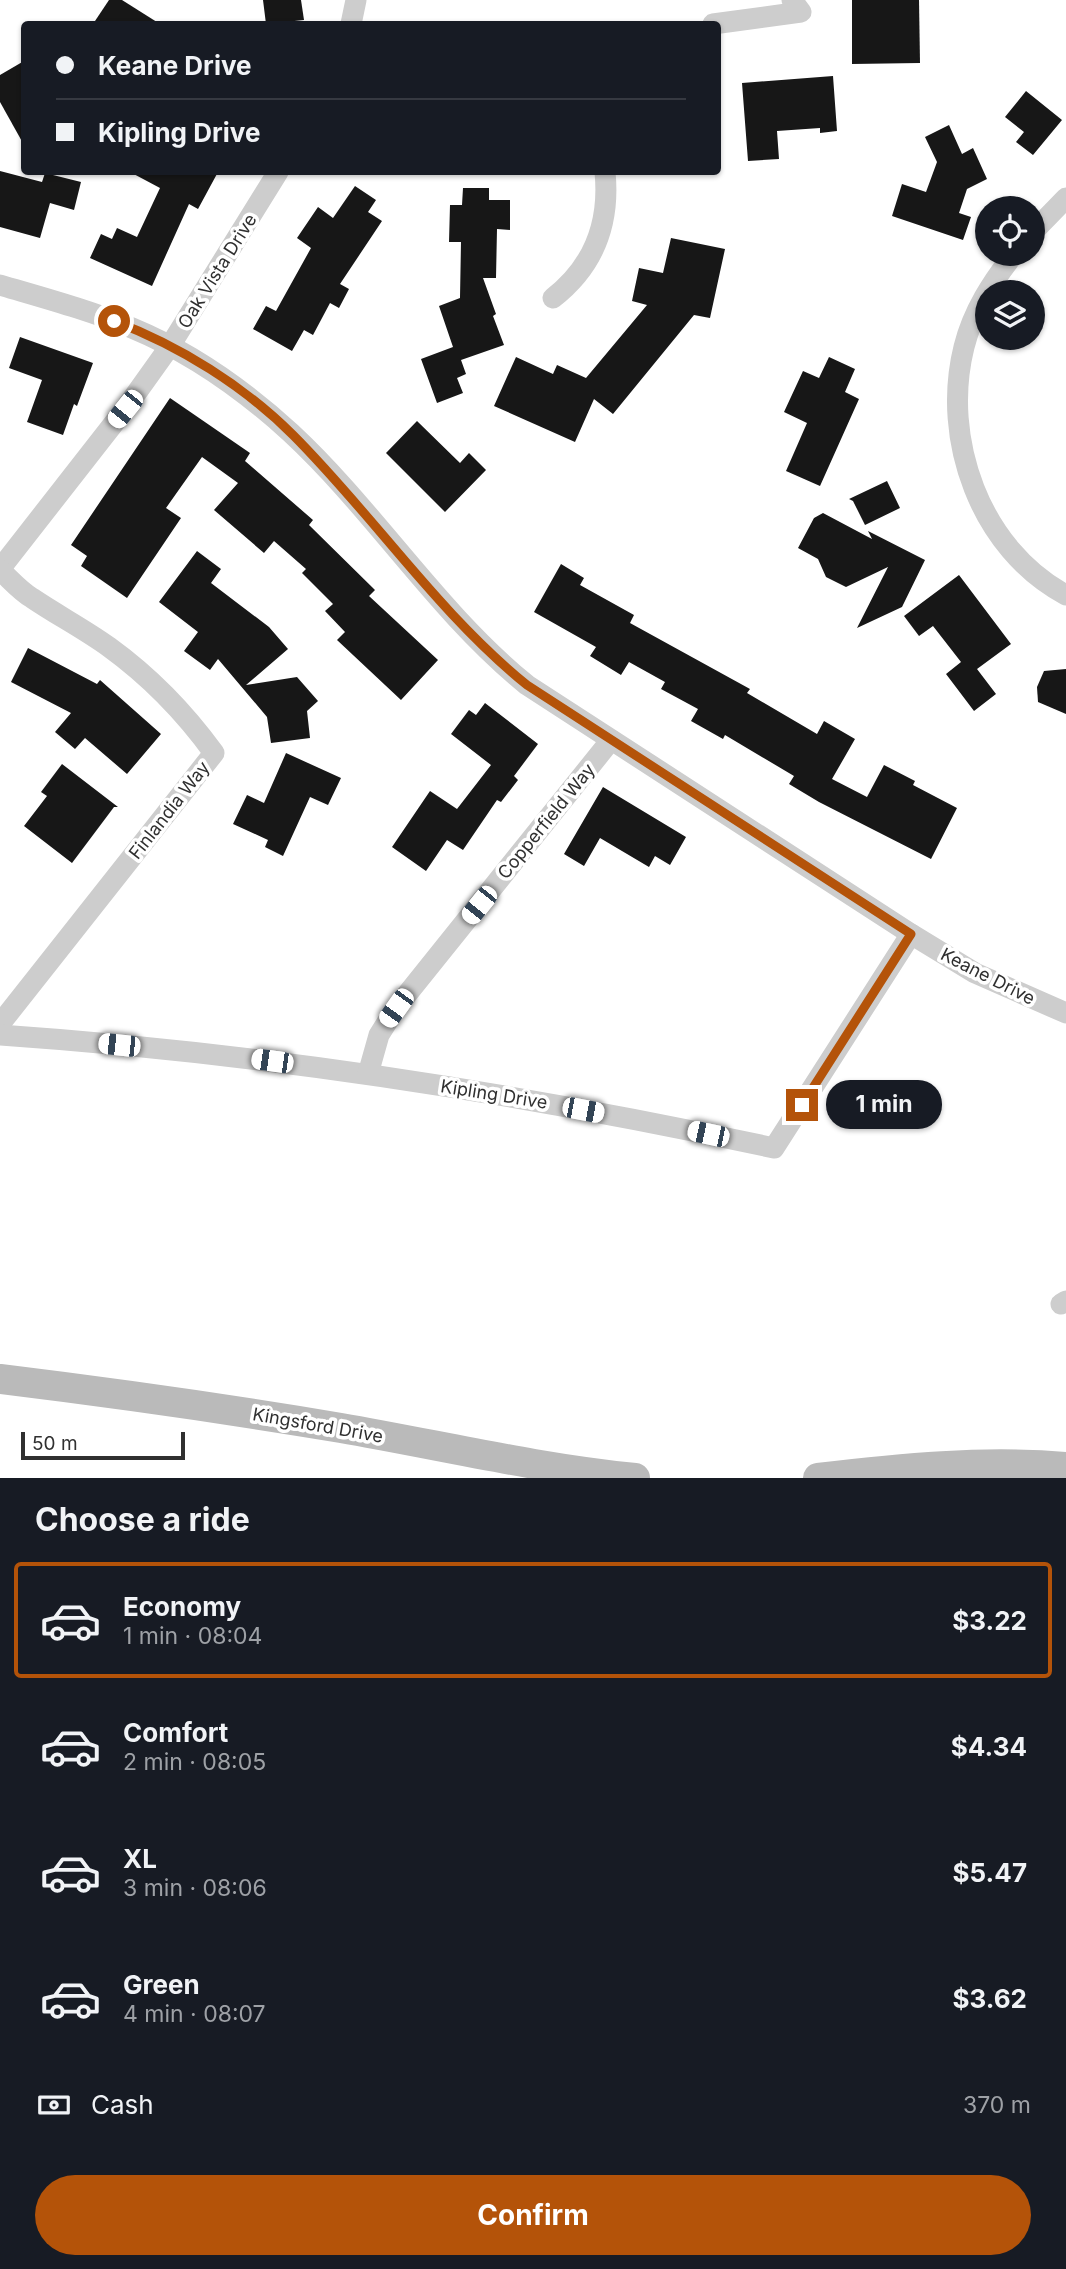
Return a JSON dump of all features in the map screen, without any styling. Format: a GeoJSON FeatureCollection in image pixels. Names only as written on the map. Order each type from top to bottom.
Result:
{"type":"FeatureCollection","features":[{"type":"Feature","properties":{"kind":"street"},"geometry":{"type":"LineString","coordinates":[[352,21],[356,0]]}},
{"type":"Feature","properties":{"kind":"street"},"geometry":{"type":"LineString","coordinates":[[721,23],[801,12],[792,0]]}},
{"type":"Feature","properties":{"kind":"street","name":"Oak Vista Drive"},"geometry":{"type":"LineString","coordinates":[[0,569],[125,409],[170,346],[276,175]]}},
{"type":"Feature","properties":{"kind":"street"},"geometry":{"type":"LineString","coordinates":[[553,298],[584,267],[598,240],[607,195],[605,175]]}},
{"type":"Feature","properties":{"kind":"street"},"geometry":{"type":"LineString","coordinates":[[1045,220],[1066,198]]}},
{"type":"Feature","properties":{"kind":"street"},"geometry":{"type":"LineString","coordinates":[[1005,266],[988,289],[974,317],[964,347],[957,409],[960,441],[979,500],[995,527],[1014,552],[1036,574],[1066,595]]}},
{"type":"Feature","properties":{"kind":"street","name":"Keane Drive"},"geometry":{"type":"LineString","coordinates":[[0,285],[78,307],[132,328],[170,346],[227,381],[292,434],[477,641],[527,685],[975,973],[1066,1013]]}},
{"type":"Feature","properties":{"kind":"street","name":"Finlandia Way"},"geometry":{"type":"LineString","coordinates":[[0,569],[30,597],[65,617],[139,671],[179,710],[214,753],[0,1024]]}},
{"type":"Feature","properties":{"kind":"street","name":"Copperfield Way"},"geometry":{"type":"LineString","coordinates":[[368,1074],[379,1035],[396,1008],[611,740]]}},
{"type":"Feature","properties":{"kind":"street","name":"Kipling Drive"},"geometry":{"type":"LineString","coordinates":[[0,1035],[236,1057],[368,1074],[507,1095],[774,1148],[911,934]]}},
{"type":"Feature","properties":{"kind":"street","name":"Kingsford Drive"},"geometry":{"type":"LineString","coordinates":[[0,1379],[164,1400],[538,1465],[635,1478]]}},
{"type":"Feature","properties":{"kind":"street"},"geometry":{"type":"LineString","coordinates":[[818,1478],[887,1470],[972,1465],[1066,1467]]}},
{"type":"Feature","properties":{"kind":"building"},"geometry":{"type":"Polygon","coordinates":[[[109,0],[122,0],[155,21],[95,21],[109,0]]]}},
{"type":"Feature","properties":{"kind":"building"},"geometry":{"type":"Polygon","coordinates":[[[263,0],[301,0],[304,20],[266,21],[263,0]]]}},
{"type":"Feature","properties":{"kind":"building"},"geometry":{"type":"Polygon","coordinates":[[[852,0],[919,0],[920,63],[852,64],[852,0]]]}},
{"type":"Feature","properties":{"kind":"building"},"geometry":{"type":"Polygon","coordinates":[[[21,63],[21,140],[0,102],[0,75],[21,63]]]}},
{"type":"Feature","properties":{"kind":"building"},"geometry":{"type":"Polygon","coordinates":[[[833,76],[837,131],[820,133],[820,128],[777,131],[779,159],[748,161],[742,83],[833,76]]]}},
{"type":"Feature","properties":{"kind":"building"},"geometry":{"type":"Polygon","coordinates":[[[1026,91],[1062,120],[1033,155],[1016,142],[1024,132],[1005,117],[1026,91]]]}},
{"type":"Feature","properties":{"kind":"building"},"geometry":{"type":"Polygon","coordinates":[[[949,125],[962,154],[973,148],[987,179],[967,189],[959,213],[971,217],[963,240],[892,216],[902,184],[926,192],[937,162],[925,137],[949,125]]]}},
{"type":"Feature","properties":{"kind":"building"},"geometry":{"type":"Polygon","coordinates":[[[0,171],[42,182],[44,175],[53,175],[81,182],[74,210],[50,203],[40,238],[0,227],[0,171]]]}},
{"type":"Feature","properties":{"kind":"building"},"geometry":{"type":"Polygon","coordinates":[[[136,175],[216,175],[198,209],[189,204],[152,286],[90,258],[101,234],[112,239],[117,228],[137,237],[160,188],[136,175]]]}},
{"type":"Feature","properties":{"kind":"building"},"geometry":{"type":"Polygon","coordinates":[[[355,186],[376,200],[368,212],[382,221],[340,284],[349,289],[339,308],[330,303],[313,335],[304,330],[292,351],[253,329],[266,306],[276,311],[311,248],[297,238],[318,207],[333,218],[355,186]]]}},
{"type":"Feature","properties":{"kind":"building"},"geometry":{"type":"Polygon","coordinates":[[[463,188],[489,188],[489,200],[510,200],[510,230],[497,229],[496,278],[483,278],[504,345],[461,360],[466,374],[457,378],[463,393],[437,403],[421,359],[453,347],[439,306],[460,298],[461,242],[449,242],[450,205],[462,205],[463,188]]]}},
{"type":"Feature","properties":{"kind":"building"},"geometry":{"type":"Polygon","coordinates":[[[671,238],[725,249],[710,318],[694,315],[613,414],[594,399],[575,442],[494,406],[516,357],[553,374],[557,365],[586,378],[647,305],[632,301],[639,268],[663,273],[671,238]]]}},
{"type":"Feature","properties":{"kind":"building"},"geometry":{"type":"Polygon","coordinates":[[[20,337],[93,363],[63,435],[27,422],[42,380],[9,368],[20,337]]]}},
{"type":"Feature","properties":{"kind":"building"},"geometry":{"type":"Polygon","coordinates":[[[829,357],[855,369],[845,392],[859,399],[820,486],[786,471],[807,423],[784,412],[803,371],[819,378],[829,357]]]}},
{"type":"Feature","properties":{"kind":"building"},"geometry":{"type":"Polygon","coordinates":[[[170,398],[250,453],[245,461],[313,520],[309,525],[375,590],[369,596],[438,660],[401,700],[337,640],[345,632],[325,611],[333,604],[302,573],[306,569],[274,541],[264,553],[214,510],[238,483],[202,457],[166,508],[181,518],[127,598],[81,566],[87,556],[71,545],[170,398]]]}},
{"type":"Feature","properties":{"kind":"building"},"geometry":{"type":"Polygon","coordinates":[[[417,421],[460,463],[469,453],[486,470],[445,512],[386,453],[417,421]]]}},
{"type":"Feature","properties":{"kind":"building"},"geometry":{"type":"Polygon","coordinates":[[[887,481],[900,508],[865,525],[853,501],[849,499],[887,481]]]}},
{"type":"Feature","properties":{"kind":"building"},"geometry":{"type":"Polygon","coordinates":[[[823,513],[872,539],[868,531],[925,560],[902,607],[857,628],[888,567],[846,587],[826,577],[818,559],[798,548],[814,518],[823,513]]]}},
{"type":"Feature","properties":{"kind":"building"},"geometry":{"type":"Polygon","coordinates":[[[197,551],[221,569],[211,583],[269,627],[288,649],[246,685],[297,677],[318,701],[307,711],[310,738],[271,743],[267,717],[218,659],[210,670],[184,651],[198,632],[159,602],[197,551]]]}},
{"type":"Feature","properties":{"kind":"building"},"geometry":{"type":"Polygon","coordinates":[[[561,564],[584,578],[580,585],[634,615],[630,623],[750,689],[747,693],[817,734],[824,721],[855,739],[832,779],[867,797],[884,765],[915,781],[913,785],[957,808],[931,859],[789,784],[794,776],[725,735],[723,739],[691,721],[698,709],[661,689],[665,682],[629,662],[621,675],[590,656],[596,647],[534,612],[561,564]]]}},
{"type":"Feature","properties":{"kind":"building"},"geometry":{"type":"Polygon","coordinates":[[[959,575],[1011,644],[977,669],[996,694],[974,711],[946,674],[961,662],[933,626],[919,636],[904,616],[959,575]]]}},
{"type":"Feature","properties":{"kind":"building"},"geometry":{"type":"Polygon","coordinates":[[[28,648],[97,684],[100,680],[161,734],[127,774],[85,738],[75,749],[55,732],[71,713],[11,682],[28,648]]]}},
{"type":"Feature","properties":{"kind":"building"},"geometry":{"type":"Polygon","coordinates":[[[1066,669],[1066,714],[1038,702],[1037,687],[1044,671],[1066,669]]]}},
{"type":"Feature","properties":{"kind":"building"},"geometry":{"type":"Polygon","coordinates":[[[485,703],[538,744],[514,776],[518,780],[501,802],[497,800],[463,850],[447,840],[426,871],[392,847],[430,791],[457,809],[491,765],[451,734],[469,710],[476,715],[485,703]]]}},
{"type":"Feature","properties":{"kind":"building"},"geometry":{"type":"Polygon","coordinates":[[[286,753],[341,778],[328,805],[310,797],[283,856],[265,847],[268,840],[233,824],[247,795],[264,803],[286,753]]]}},
{"type":"Feature","properties":{"kind":"building"},"geometry":{"type":"Polygon","coordinates":[[[62,764],[118,807],[114,807],[72,863],[24,826],[47,796],[41,792],[62,764]]]}},
{"type":"Feature","properties":{"kind":"building"},"geometry":{"type":"Polygon","coordinates":[[[603,787],[686,837],[670,865],[655,856],[649,867],[600,838],[584,866],[564,854],[603,787]]]}},
{"type":"Feature","properties":{"kind":"route"},"geometry":{"type":"LineString","coordinates":[[114,321],[170,346],[216,374],[292,434],[477,641],[527,685],[911,934],[802,1105]]}}]}
